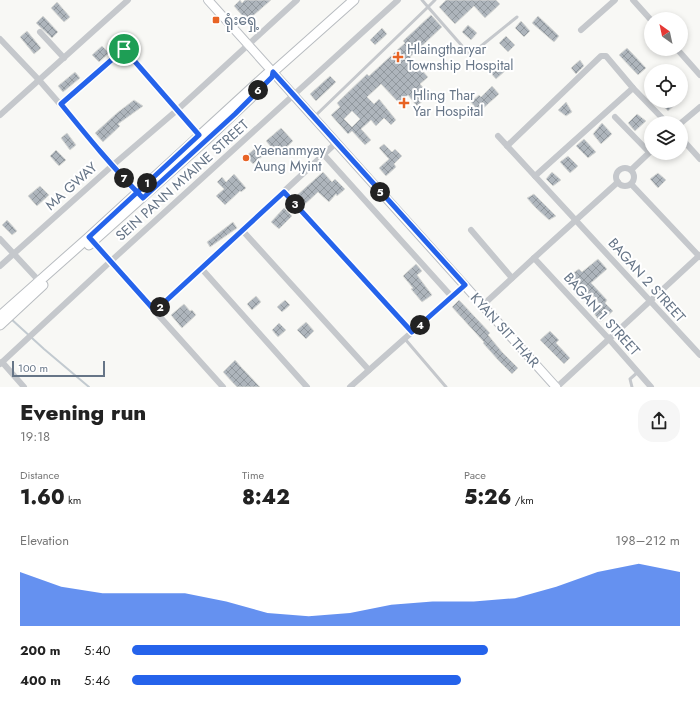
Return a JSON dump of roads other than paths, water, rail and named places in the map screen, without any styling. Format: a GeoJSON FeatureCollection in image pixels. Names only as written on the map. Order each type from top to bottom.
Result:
{"type":"FeatureCollection","features":[{"type":"Feature","properties":{"kind":"main road","name":"KYAN SIT THAR"},"geometry":{"type":"LineString","coordinates":[[208,0],[556,387]]}},
{"type":"Feature","properties":{"kind":"main road"},"geometry":{"type":"LineString","coordinates":[[4,316],[202,138],[267,74],[273,72],[354,0]]}},
{"type":"Feature","properties":{"kind":"street"},"geometry":{"type":"LineString","coordinates":[[2,111],[64,58],[128,0]]}},
{"type":"Feature","properties":{"kind":"street","name":"MA GWAY"},"geometry":{"type":"LineString","coordinates":[[0,266],[176,111],[297,0]]}},
{"type":"Feature","properties":{"kind":"street","name":"SEIN PANN MYAINE STREET"},"geometry":{"type":"LineString","coordinates":[[1,363],[293,94],[398,0]]}},
{"type":"Feature","properties":{"kind":"street"},"geometry":{"type":"LineString","coordinates":[[581,30],[615,0]]}},
{"type":"Feature","properties":{"kind":"street"},"geometry":{"type":"LineString","coordinates":[[633,0],[644,12]]}},
{"type":"Feature","properties":{"kind":"street"},"geometry":{"type":"LineString","coordinates":[[40,32],[64,58]]}},
{"type":"Feature","properties":{"kind":"street"},"geometry":{"type":"LineString","coordinates":[[0,39],[61,104],[140,195]]}},
{"type":"Feature","properties":{"kind":"street"},"geometry":{"type":"LineString","coordinates":[[61,104],[124,49],[176,111],[202,138]]}},
{"type":"Feature","properties":{"kind":"street"},"geometry":{"type":"LineString","coordinates":[[507,146],[604,55],[660,116]]}},
{"type":"Feature","properties":{"kind":"street"},"geometry":{"type":"LineString","coordinates":[[683,56],[700,75]]}},
{"type":"Feature","properties":{"kind":"street"},"geometry":{"type":"LineString","coordinates":[[535,176],[633,88]]}},
{"type":"Feature","properties":{"kind":"street"},"geometry":{"type":"LineString","coordinates":[[688,117],[700,107]]}},
{"type":"Feature","properties":{"kind":"street"},"geometry":{"type":"LineString","coordinates":[[615,117],[644,146]]}},
{"type":"Feature","properties":{"kind":"street","name":"BAGAN 2 STREET"},"geometry":{"type":"LineString","coordinates":[[498,136],[700,355]]}},
{"type":"Feature","properties":{"kind":"street"},"geometry":{"type":"LineString","coordinates":[[155,311],[336,143]]}},
{"type":"Feature","properties":{"kind":"street"},"geometry":{"type":"LineString","coordinates":[[688,146],[700,159]]}},
{"type":"Feature","properties":{"kind":"street"},"geometry":{"type":"LineString","coordinates":[[324,155],[452,297]]}},
{"type":"Feature","properties":{"kind":"street"},"geometry":{"type":"LineString","coordinates":[[631,170],[644,158]]}},
{"type":"Feature","properties":{"kind":"street"},"geometry":{"type":"LineString","coordinates":[[625,168],[631,170],[634,175],[631,184],[623,186],[618,182],[616,176],[619,170],[625,168]]}},
{"type":"Feature","properties":{"kind":"street"},"geometry":{"type":"LineString","coordinates":[[483,306],[618,182]]}},
{"type":"Feature","properties":{"kind":"street"},"geometry":{"type":"LineString","coordinates":[[556,387],[700,256],[631,184]]}},
{"type":"Feature","properties":{"kind":"street"},"geometry":{"type":"LineString","coordinates":[[284,192],[412,332]]}},
{"type":"Feature","properties":{"kind":"street"},"geometry":{"type":"LineString","coordinates":[[242,230],[370,370]]}},
{"type":"Feature","properties":{"kind":"street"},"geometry":{"type":"LineString","coordinates":[[471,230],[512,278]]}},
{"type":"Feature","properties":{"kind":"street"},"geometry":{"type":"LineString","coordinates":[[0,239],[41,283]]}},
{"type":"Feature","properties":{"kind":"street"},"geometry":{"type":"LineString","coordinates":[[91,239],[222,387]]}},
{"type":"Feature","properties":{"kind":"street","name":"BAGAN 1 STREET"},"geometry":{"type":"LineString","coordinates":[[534,258],[651,387]]}},
{"type":"Feature","properties":{"kind":"street"},"geometry":{"type":"LineString","coordinates":[[201,268],[307,387]]}},
{"type":"Feature","properties":{"kind":"street"},"geometry":{"type":"LineString","coordinates":[[350,387],[465,285]]}},
{"type":"Feature","properties":{"kind":"street"},"geometry":{"type":"LineString","coordinates":[[1,363],[24,387]]}},
{"type":"Feature","properties":{"kind":"lane"},"geometry":{"type":"LineString","coordinates":[[422,0],[470,55],[516,18]]}},
{"type":"Feature","properties":{"kind":"lane"},"geometry":{"type":"LineString","coordinates":[[314,117],[435,0]]}},
{"type":"Feature","properties":{"kind":"lane"},"geometry":{"type":"LineString","coordinates":[[405,338],[446,387]]}},
{"type":"Feature","properties":{"kind":"lane"},"geometry":{"type":"LineString","coordinates":[[632,387],[630,379],[638,372]]}},
{"type":"Feature","properties":{"kind":"waterway"},"geometry":{"type":"LineString","coordinates":[[10,318],[89,387]]}},
{"type":"Feature","properties":{"kind":"place","name":"ရုံးရှေ့"},"geometry":{"type":"Point","coordinates":[216,20]}},
{"type":"Feature","properties":{"kind":"place","name":"Hlaingtharyar Township Hospital"},"geometry":{"type":"Point","coordinates":[398,57]}},
{"type":"Feature","properties":{"kind":"place","name":"Hling Thar Yar Hospital"},"geometry":{"type":"Point","coordinates":[404,103]}},
{"type":"Feature","properties":{"kind":"place","name":"Yaenanmyay Aung Myint"},"geometry":{"type":"Point","coordinates":[246,158]}}]}
